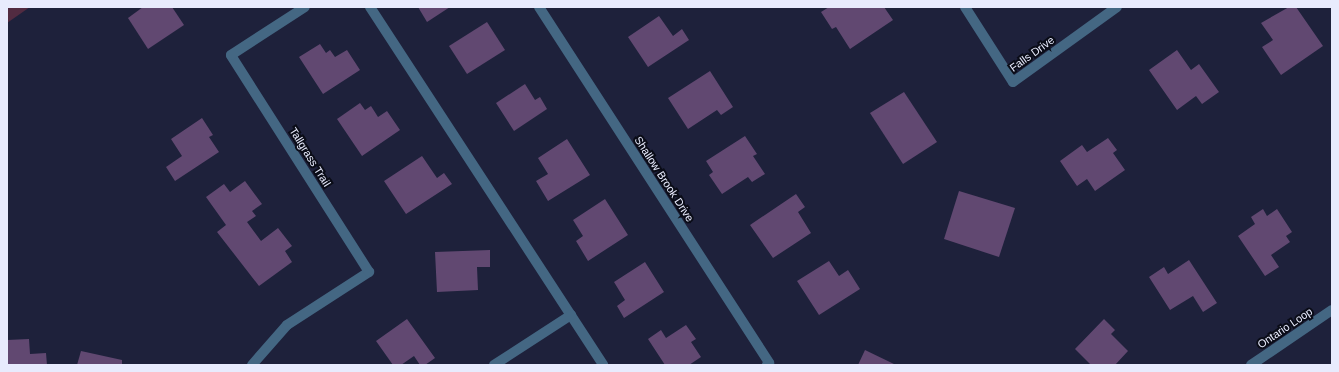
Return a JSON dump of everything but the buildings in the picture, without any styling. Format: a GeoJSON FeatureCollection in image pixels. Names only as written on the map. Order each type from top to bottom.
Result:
{"type":"FeatureCollection","features":[{"type":"Feature","properties":{"kind":"street","name":"Tallgrass Trail"},"geometry":{"type":"LineString","coordinates":[[252,365],[287,325],[369,272],[231,55],[305,7]]}},
{"type":"Feature","properties":{"kind":"street"},"geometry":{"type":"LineString","coordinates":[[370,7],[603,365]]}},
{"type":"Feature","properties":{"kind":"street","name":"Shallow Brook Drive"},"geometry":{"type":"LineString","coordinates":[[539,7],[768,364]]}},
{"type":"Feature","properties":{"kind":"street","name":"Falls Drive"},"geometry":{"type":"LineString","coordinates":[[965,7],[1013,82],[1117,7]]}},
{"type":"Feature","properties":{"kind":"street","name":"Ontario Loop"},"geometry":{"type":"LineString","coordinates":[[1251,365],[1332,310]]}},
{"type":"Feature","properties":{"kind":"street"},"geometry":{"type":"LineString","coordinates":[[494,365],[571,316]]}},
{"type":"Feature","properties":{"kind":"shaded area"},"geometry":{"type":"Polygon","coordinates":[[[7,7],[30,7],[7,23],[7,7]]]}}]}
